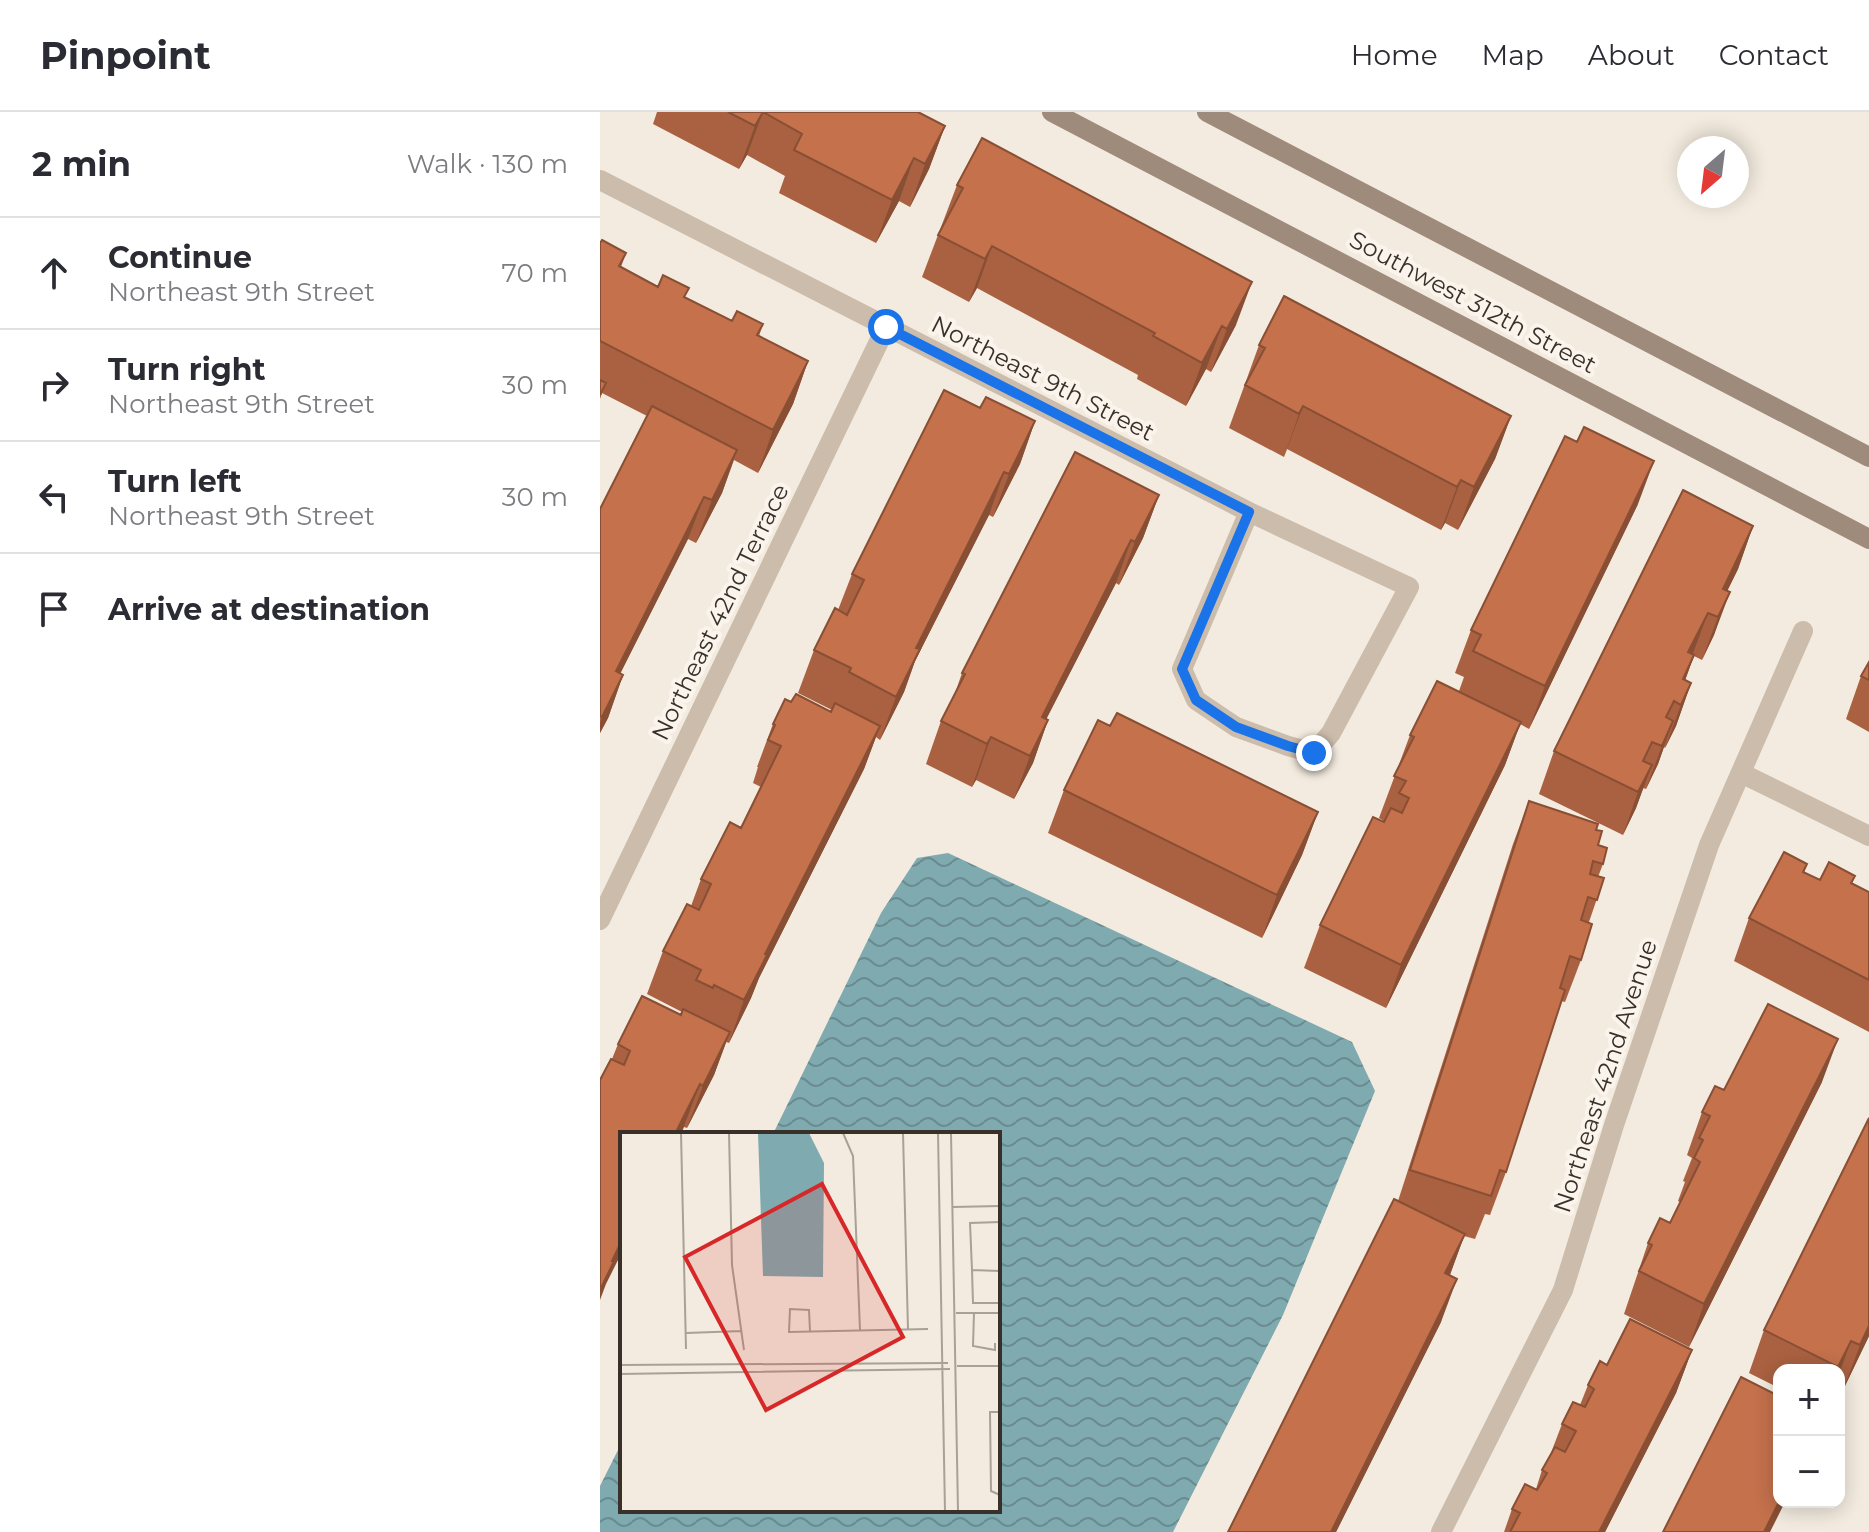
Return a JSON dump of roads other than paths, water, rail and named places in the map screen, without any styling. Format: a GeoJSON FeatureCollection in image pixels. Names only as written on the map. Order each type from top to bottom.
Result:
{"type":"FeatureCollection","features":[{"type":"Feature","properties":{"kind":"main road","name":"Southwest 312th Street"},"geometry":{"type":"LineString","coordinates":[[1052,112],[1869,539]]}},
{"type":"Feature","properties":{"kind":"main road","name":"Southwest 312th Street"},"geometry":{"type":"LineString","coordinates":[[1207,112],[1869,457]]}},
{"type":"Feature","properties":{"kind":"street","name":"Northeast 9th Street"},"geometry":{"type":"LineString","coordinates":[[600,180],[1249,512],[1409,587],[1331,733],[1314,753],[1236,727],[1196,700],[1182,669],[1249,512]]}},
{"type":"Feature","properties":{"kind":"street","name":"Northeast 42nd Terrace"},"geometry":{"type":"LineString","coordinates":[[600,920],[886,327]]}},
{"type":"Feature","properties":{"kind":"street","name":"Northeast 42nd Avenue"},"geometry":{"type":"LineString","coordinates":[[1441,1532],[1563,1290],[1614,1125],[1709,845],[1803,631]]}},
{"type":"Feature","properties":{"kind":"street"},"geometry":{"type":"LineString","coordinates":[[1741,773],[1869,836]]}},
{"type":"Feature","properties":{"kind":"water"},"geometry":{"type":"Polygon","coordinates":[[[948,853],[1352,1042],[1375,1091],[1283,1315],[1173,1532],[600,1532],[600,1486],[620,1446],[620,1512],[1000,1512],[1000,1132],[774,1132],[881,913],[917,858],[948,853]]]}}]}
